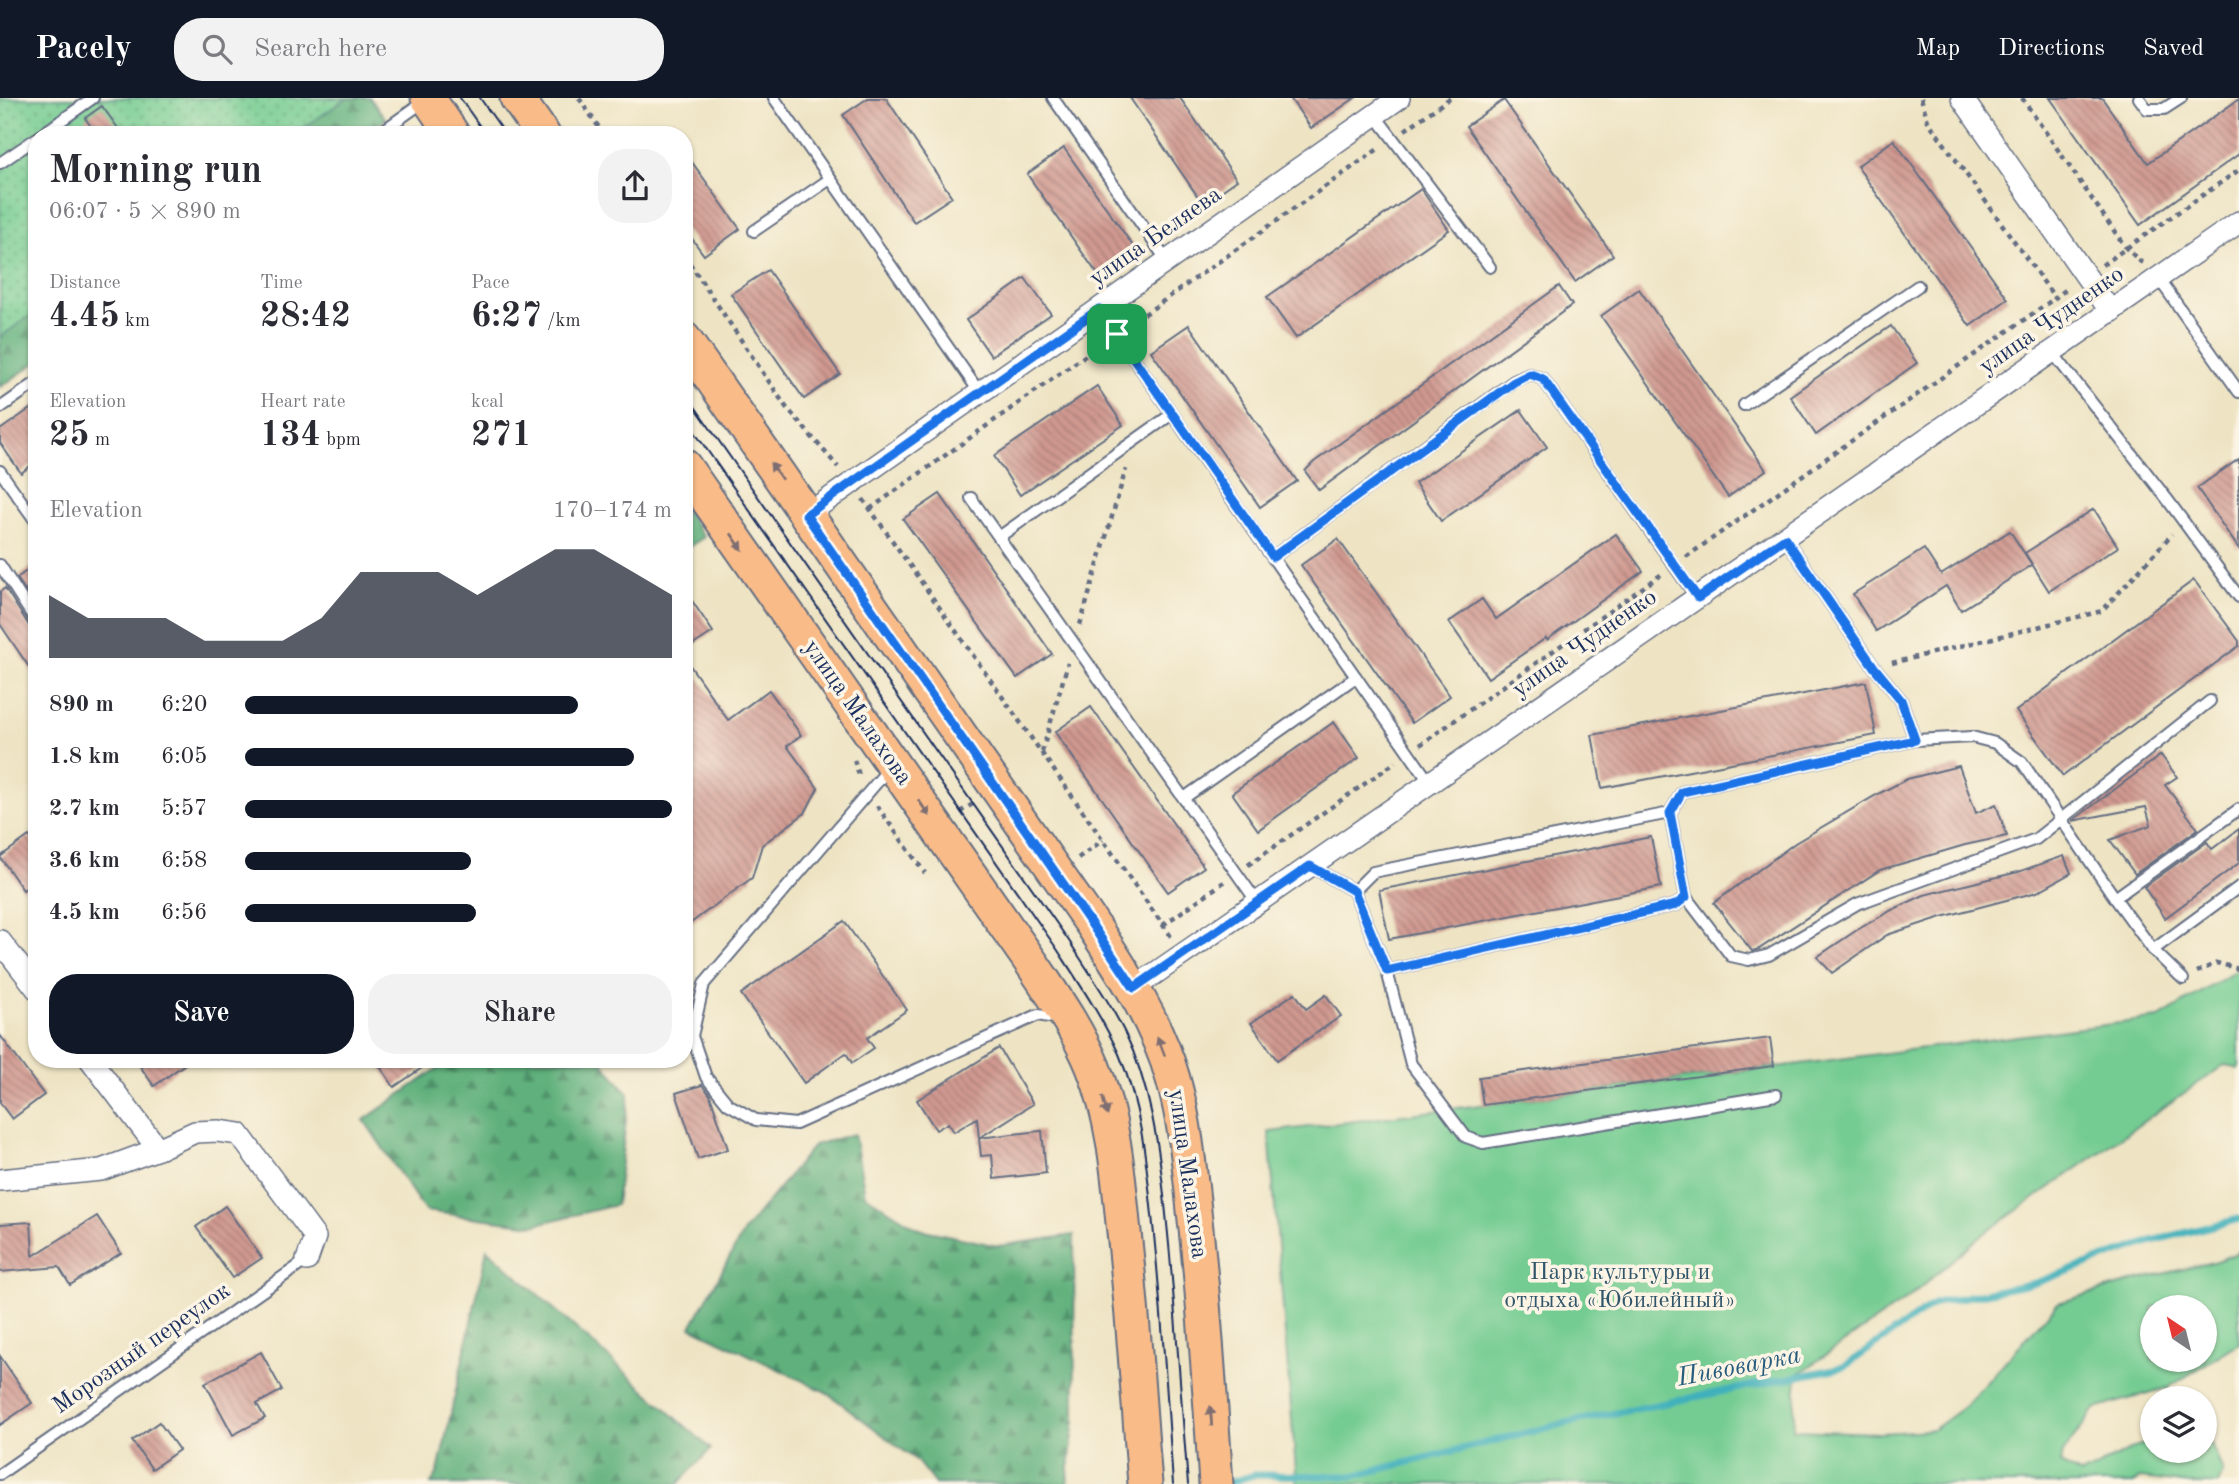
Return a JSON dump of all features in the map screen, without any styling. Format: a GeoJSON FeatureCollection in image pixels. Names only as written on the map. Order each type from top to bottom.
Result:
{"type":"FeatureCollection","features":[{"type":"Feature","properties":{"kind":"main road"},"geometry":{"type":"LineString","coordinates":[[428,98],[447,126]]}},
{"type":"Feature","properties":{"kind":"main road"},"geometry":{"type":"LineString","coordinates":[[517,98],[537,126]]}},
{"type":"Feature","properties":{"kind":"main road","name":"улица Малахова"},"geometry":{"type":"LineString","coordinates":[[693,352],[1092,925],[1134,988],[1158,1039],[1173,1079],[1184,1133],[1201,1278],[1216,1484]]}},
{"type":"Feature","properties":{"kind":"main road","name":"улица Малахова"},"geometry":{"type":"LineString","coordinates":[[693,479],[1033,965],[1073,1026],[1093,1067],[1114,1145],[1130,1286],[1145,1484]]}},
{"type":"Feature","properties":{"kind":"street","name":"улица Беляева"},"geometry":{"type":"LineString","coordinates":[[806,515],[1399,98]]}},
{"type":"Feature","properties":{"kind":"street"},"geometry":{"type":"LineString","coordinates":[[1962,98],[2111,312]]}},
{"type":"Feature","properties":{"kind":"street","name":"улица Чудненко"},"geometry":{"type":"LineString","coordinates":[[1134,988],[2239,222]]}},
{"type":"Feature","properties":{"kind":"street"},"geometry":{"type":"LineString","coordinates":[[0,941],[28,977]]}},
{"type":"Feature","properties":{"kind":"street"},"geometry":{"type":"LineString","coordinates":[[97,1068],[158,1149]]}},
{"type":"Feature","properties":{"kind":"street"},"geometry":{"type":"LineString","coordinates":[[0,1180],[101,1170],[195,1132],[218,1130],[239,1134],[315,1237],[307,1259]]}},
{"type":"Feature","properties":{"kind":"lane"},"geometry":{"type":"LineString","coordinates":[[53,126],[93,98]]}},
{"type":"Feature","properties":{"kind":"lane"},"geometry":{"type":"LineString","coordinates":[[389,126],[428,98]]}},
{"type":"Feature","properties":{"kind":"lane"},"geometry":{"type":"LineString","coordinates":[[774,98],[980,393]]}},
{"type":"Feature","properties":{"kind":"lane"},"geometry":{"type":"LineString","coordinates":[[1053,98],[1167,261]]}},
{"type":"Feature","properties":{"kind":"lane"},"geometry":{"type":"LineString","coordinates":[[2139,98],[2147,109],[2164,109],[2181,98]]}},
{"type":"Feature","properties":{"kind":"lane"},"geometry":{"type":"LineString","coordinates":[[1375,115],[1490,267]]}},
{"type":"Feature","properties":{"kind":"lane"},"geometry":{"type":"LineString","coordinates":[[0,163],[28,144]]}},
{"type":"Feature","properties":{"kind":"lane"},"geometry":{"type":"LineString","coordinates":[[754,231],[830,179]]}},
{"type":"Feature","properties":{"kind":"lane"},"geometry":{"type":"LineString","coordinates":[[2159,279],[2239,392]]}},
{"type":"Feature","properties":{"kind":"lane"},"geometry":{"type":"LineString","coordinates":[[1744,405],[1918,286]]}},
{"type":"Feature","properties":{"kind":"lane"},"geometry":{"type":"LineString","coordinates":[[1099,309],[1430,783]]}},
{"type":"Feature","properties":{"kind":"lane"},"geometry":{"type":"LineString","coordinates":[[2053,353],[2167,499],[2239,597]]}},
{"type":"Feature","properties":{"kind":"lane"},"geometry":{"type":"LineString","coordinates":[[1273,557],[1503,389],[1530,374],[1543,379],[1698,598]]}},
{"type":"Feature","properties":{"kind":"lane"},"geometry":{"type":"LineString","coordinates":[[0,408],[28,388]]}},
{"type":"Feature","properties":{"kind":"lane"},"geometry":{"type":"LineString","coordinates":[[999,537],[1172,414]]}},
{"type":"Feature","properties":{"kind":"lane"},"geometry":{"type":"LineString","coordinates":[[0,471],[28,510]]}},
{"type":"Feature","properties":{"kind":"lane"},"geometry":{"type":"LineString","coordinates":[[971,498],[1257,902]]}},
{"type":"Feature","properties":{"kind":"lane"},"geometry":{"type":"LineString","coordinates":[[1785,538],[1874,667],[1901,700],[1915,740]]}},
{"type":"Feature","properties":{"kind":"lane"},"geometry":{"type":"LineString","coordinates":[[0,565],[28,609]]}},
{"type":"Feature","properties":{"kind":"lane"},"geometry":{"type":"LineString","coordinates":[[1184,799],[1356,677]]}},
{"type":"Feature","properties":{"kind":"lane"},"geometry":{"type":"LineString","coordinates":[[2183,979],[2153,950],[2115,898],[2060,818],[2022,762],[1996,743],[1972,737],[1915,740],[1682,792],[1670,813],[1686,897],[1731,956],[1749,960],[1769,955],[1857,904],[2036,839],[2060,818],[2210,701]]}},
{"type":"Feature","properties":{"kind":"lane"},"geometry":{"type":"LineString","coordinates":[[693,1031],[704,984],[892,764]]}},
{"type":"Feature","properties":{"kind":"lane"},"geometry":{"type":"LineString","coordinates":[[2115,898],[2239,809]]}},
{"type":"Feature","properties":{"kind":"lane"},"geometry":{"type":"LineString","coordinates":[[1354,891],[1373,872],[1670,813]]}},
{"type":"Feature","properties":{"kind":"lane"},"geometry":{"type":"LineString","coordinates":[[1310,866],[1354,891],[1387,971],[1411,1064],[1466,1138],[1483,1143],[1776,1095]]}},
{"type":"Feature","properties":{"kind":"lane"},"geometry":{"type":"LineString","coordinates":[[2153,950],[2239,887]]}},
{"type":"Feature","properties":{"kind":"lane"},"geometry":{"type":"LineString","coordinates":[[1387,971],[1676,905],[1686,897]]}},
{"type":"Feature","properties":{"kind":"lane"},"geometry":{"type":"LineString","coordinates":[[693,1038],[706,1077],[728,1104],[756,1120],[796,1124],[1038,1015],[1057,1017],[1073,1026]]}},
{"type":"Feature","properties":{"kind":"lane","name":"Морозный переулок"},"geometry":{"type":"LineString","coordinates":[[0,1474],[307,1259]]}},
{"type":"Feature","properties":{"kind":"path"},"geometry":{"type":"LineString","coordinates":[[579,98],[598,126]]}},
{"type":"Feature","properties":{"kind":"path"},"geometry":{"type":"LineString","coordinates":[[870,509],[1450,98]]}},
{"type":"Feature","properties":{"kind":"path"},"geometry":{"type":"LineString","coordinates":[[2022,98],[2126,248],[2159,279]]}},
{"type":"Feature","properties":{"kind":"path"},"geometry":{"type":"LineString","coordinates":[[693,268],[786,407],[852,483],[1183,953]]}},
{"type":"Feature","properties":{"kind":"path"},"geometry":{"type":"LineString","coordinates":[[1163,925],[2055,298]]}},
{"type":"Feature","properties":{"kind":"path"},"geometry":{"type":"LineString","coordinates":[[1042,753],[1134,441]]}},
{"type":"Feature","properties":{"kind":"path"},"geometry":{"type":"LineString","coordinates":[[1874,667],[2102,611],[2172,534],[2167,499]]}},
{"type":"Feature","properties":{"kind":"path"},"geometry":{"type":"LineString","coordinates":[[1078,858],[1103,840]]}},
{"type":"Feature","properties":{"kind":"path"},"geometry":{"type":"LineString","coordinates":[[2183,979],[2217,963],[2239,969]]}},
{"type":"Feature","properties":{"kind":"green space"},"geometry":{"type":"Polygon","coordinates":[[[0,98],[347,98],[306,126],[28,126],[28,317],[0,337],[0,98]]]}},
{"type":"Feature","properties":{"kind":"green space"},"geometry":{"type":"Polygon","coordinates":[[[347,98],[370,98],[386,119],[376,126],[306,126],[347,98]]]}},
{"type":"Feature","properties":{"kind":"green space"},"geometry":{"type":"Polygon","coordinates":[[[28,317],[28,368],[0,387],[0,337],[28,317]]]}},
{"type":"Feature","properties":{"kind":"green space"},"geometry":{"type":"Polygon","coordinates":[[[693,520],[704,537],[693,544],[693,520]]]}},
{"type":"Feature","properties":{"kind":"green space","name":"Парк культуры и отдыха «Юбилейный»"},"geometry":{"type":"Polygon","coordinates":[[[2239,969],[2239,1069],[2224,1065],[1982,1235],[1908,1298],[1797,1375],[1793,1430],[1880,1433],[1932,1430],[1965,1406],[2058,1303],[2217,1261],[2239,1252],[2239,1343],[2217,1357],[2217,1295],[2140,1295],[2140,1372],[2193,1372],[2171,1386],[2140,1386],[2140,1396],[2095,1409],[2063,1453],[2060,1464],[2082,1475],[2140,1445],[2140,1463],[2217,1463],[2217,1458],[2223,1471],[2218,1484],[2140,1478],[2132,1484],[1297,1484],[1269,1132],[2159,1018],[2239,969]]]}},
{"type":"Feature","properties":{"kind":"green space"},"geometry":{"type":"Polygon","coordinates":[[[438,1068],[607,1068],[629,1094],[616,1205],[533,1225],[425,1211],[364,1120],[438,1068]]]}},
{"type":"Feature","properties":{"kind":"green space"},"geometry":{"type":"Polygon","coordinates":[[[854,1134],[865,1195],[919,1229],[998,1246],[1074,1235],[1075,1419],[1067,1484],[935,1484],[916,1460],[826,1392],[691,1327],[744,1231],[814,1145],[854,1134]]]}},
{"type":"Feature","properties":{"kind":"green space"},"geometry":{"type":"Polygon","coordinates":[[[487,1249],[711,1449],[678,1484],[431,1484],[438,1472],[487,1249]]]}},
{"type":"Feature","properties":{"kind":"building"},"geometry":{"type":"Polygon","coordinates":[[[868,98],[886,98],[952,197],[914,222],[843,115],[868,98]]]}},
{"type":"Feature","properties":{"kind":"building"},"geometry":{"type":"Polygon","coordinates":[[[1130,98],[1180,98],[1237,180],[1203,204],[1130,98]]]}},
{"type":"Feature","properties":{"kind":"building"},"geometry":{"type":"Polygon","coordinates":[[[1290,98],[1355,98],[1311,128],[1290,98]]]}},
{"type":"Feature","properties":{"kind":"building"},"geometry":{"type":"Polygon","coordinates":[[[2050,98],[2102,98],[2148,163],[2239,99],[2239,154],[2140,225],[2050,98]]]}},
{"type":"Feature","properties":{"kind":"building"},"geometry":{"type":"Polygon","coordinates":[[[1504,100],[1613,255],[1575,282],[1466,126],[1504,100]]]}},
{"type":"Feature","properties":{"kind":"building"},"geometry":{"type":"Polygon","coordinates":[[[102,106],[116,126],[91,126],[85,118],[102,106]]]}},
{"type":"Feature","properties":{"kind":"building"},"geometry":{"type":"Polygon","coordinates":[[[1894,140],[2008,299],[1970,326],[1857,166],[1894,140]]]}},
{"type":"Feature","properties":{"kind":"building"},"geometry":{"type":"Polygon","coordinates":[[[1064,148],[1138,253],[1101,279],[1027,174],[1064,148]]]}},
{"type":"Feature","properties":{"kind":"building"},"geometry":{"type":"Polygon","coordinates":[[[693,164],[740,229],[704,255],[693,240],[693,164]]]}},
{"type":"Feature","properties":{"kind":"building"},"geometry":{"type":"Polygon","coordinates":[[[1421,189],[1449,230],[1296,338],[1267,297],[1421,189]]]}},
{"type":"Feature","properties":{"kind":"building"},"geometry":{"type":"Polygon","coordinates":[[[768,270],[840,374],[804,399],[731,294],[768,270]]]}},
{"type":"Feature","properties":{"kind":"building"},"geometry":{"type":"Polygon","coordinates":[[[1025,278],[1051,314],[991,356],[966,320],[1025,278]]]}},
{"type":"Feature","properties":{"kind":"building"},"geometry":{"type":"Polygon","coordinates":[[[1559,286],[1572,305],[1319,490],[1305,471],[1314,462],[1559,286]]]}},
{"type":"Feature","properties":{"kind":"building"},"geometry":{"type":"Polygon","coordinates":[[[1639,289],[1766,470],[1728,497],[1601,316],[1639,289]]]}},
{"type":"Feature","properties":{"kind":"building"},"geometry":{"type":"Polygon","coordinates":[[[1189,325],[1297,481],[1260,507],[1151,351],[1189,325]]]}},
{"type":"Feature","properties":{"kind":"building"},"geometry":{"type":"Polygon","coordinates":[[[1891,326],[1917,363],[1816,435],[1790,396],[1891,326]]]}},
{"type":"Feature","properties":{"kind":"building"},"geometry":{"type":"Polygon","coordinates":[[[1097,386],[1123,425],[1020,495],[994,456],[1097,386]]]}},
{"type":"Feature","properties":{"kind":"building"},"geometry":{"type":"Polygon","coordinates":[[[28,410],[28,468],[21,473],[0,443],[0,430],[28,410]]]}},
{"type":"Feature","properties":{"kind":"building"},"geometry":{"type":"Polygon","coordinates":[[[1521,410],[1547,447],[1441,521],[1415,483],[1521,410]]]}},
{"type":"Feature","properties":{"kind":"building"},"geometry":{"type":"Polygon","coordinates":[[[2239,459],[2239,549],[2197,488],[2239,459]]]}},
{"type":"Feature","properties":{"kind":"building"},"geometry":{"type":"Polygon","coordinates":[[[940,494],[1052,654],[1017,678],[903,519],[940,494]]]}},
{"type":"Feature","properties":{"kind":"building"},"geometry":{"type":"Polygon","coordinates":[[[2094,509],[2118,547],[2049,591],[2025,553],[2094,509]]]}},
{"type":"Feature","properties":{"kind":"building"},"geometry":{"type":"Polygon","coordinates":[[[2010,531],[2032,565],[1961,610],[1946,586],[1876,631],[1853,594],[1924,549],[1941,575],[2010,531]]]}},
{"type":"Feature","properties":{"kind":"building"},"geometry":{"type":"Polygon","coordinates":[[[1616,534],[1643,571],[1547,640],[1546,638],[1488,678],[1449,622],[1482,599],[1496,619],[1616,534]]]}},
{"type":"Feature","properties":{"kind":"building"},"geometry":{"type":"Polygon","coordinates":[[[1338,539],[1450,696],[1412,723],[1301,565],[1338,539]]]}},
{"type":"Feature","properties":{"kind":"building"},"geometry":{"type":"Polygon","coordinates":[[[28,570],[28,594],[17,578],[28,570]]]}},
{"type":"Feature","properties":{"kind":"building"},"geometry":{"type":"Polygon","coordinates":[[[2194,580],[2239,641],[2239,646],[2063,776],[2016,711],[2194,580]]]}},
{"type":"Feature","properties":{"kind":"building"},"geometry":{"type":"Polygon","coordinates":[[[5,588],[28,624],[28,666],[0,624],[0,592],[5,588]]]}},
{"type":"Feature","properties":{"kind":"building"},"geometry":{"type":"Polygon","coordinates":[[[693,602],[713,632],[693,645],[693,602]]]}},
{"type":"Feature","properties":{"kind":"building"},"geometry":{"type":"Polygon","coordinates":[[[693,670],[728,720],[769,690],[801,735],[787,746],[818,788],[805,813],[762,845],[752,878],[693,921],[693,670]]]}},
{"type":"Feature","properties":{"kind":"building"},"geometry":{"type":"Polygon","coordinates":[[[1866,682],[1876,735],[1602,788],[1592,735],[1866,682]]]}},
{"type":"Feature","properties":{"kind":"building"},"geometry":{"type":"Polygon","coordinates":[[[1091,707],[1204,867],[1168,892],[1055,732],[1091,707]]]}},
{"type":"Feature","properties":{"kind":"building"},"geometry":{"type":"Polygon","coordinates":[[[1334,722],[1359,758],[1258,830],[1232,793],[1334,722]]]}},
{"type":"Feature","properties":{"kind":"building"},"geometry":{"type":"Polygon","coordinates":[[[2161,755],[2177,777],[2165,785],[2198,829],[2135,874],[2110,840],[2151,825],[2146,807],[2072,821],[2161,755]]]}},
{"type":"Feature","properties":{"kind":"building"},"geometry":{"type":"Polygon","coordinates":[[[1959,766],[1976,813],[1996,804],[2007,836],[1965,845],[1880,870],[1752,951],[1714,903],[1795,843],[1878,794],[1907,779],[1959,766]]]}},
{"type":"Feature","properties":{"kind":"building"},"geometry":{"type":"Polygon","coordinates":[[[2239,829],[2239,863],[2165,918],[2144,887],[2207,842],[2212,849],[2239,829]]]}},
{"type":"Feature","properties":{"kind":"building"},"geometry":{"type":"Polygon","coordinates":[[[28,837],[28,886],[23,890],[0,857],[28,837]]]}},
{"type":"Feature","properties":{"kind":"building"},"geometry":{"type":"Polygon","coordinates":[[[1651,837],[1661,887],[1389,939],[1379,890],[1651,837]]]}},
{"type":"Feature","properties":{"kind":"building"},"geometry":{"type":"Polygon","coordinates":[[[2064,856],[2071,873],[2037,892],[1942,917],[1887,935],[1832,973],[1817,957],[1857,930],[1924,895],[2018,872],[2064,856]]]}},
{"type":"Feature","properties":{"kind":"building"},"geometry":{"type":"Polygon","coordinates":[[[844,921],[907,1010],[867,1038],[874,1048],[852,1063],[846,1053],[804,1083],[741,994],[844,921]]]}},
{"type":"Feature","properties":{"kind":"building"},"geometry":{"type":"Polygon","coordinates":[[[1295,993],[1306,1009],[1326,995],[1341,1016],[1277,1060],[1251,1023],[1295,993]]]}},
{"type":"Feature","properties":{"kind":"building"},"geometry":{"type":"Polygon","coordinates":[[[0,1035],[44,1095],[12,1119],[0,1103],[0,1035]]]}},
{"type":"Feature","properties":{"kind":"building"},"geometry":{"type":"Polygon","coordinates":[[[1770,1038],[1774,1066],[1483,1105],[1479,1077],[1770,1038]]]}},
{"type":"Feature","properties":{"kind":"building"},"geometry":{"type":"Polygon","coordinates":[[[999,1048],[1033,1104],[979,1138],[977,1118],[954,1132],[948,1123],[936,1130],[917,1100],[999,1048]]]}},
{"type":"Feature","properties":{"kind":"building"},"geometry":{"type":"Polygon","coordinates":[[[141,1068],[179,1068],[154,1086],[141,1068]]]}},
{"type":"Feature","properties":{"kind":"building"},"geometry":{"type":"Polygon","coordinates":[[[381,1068],[422,1068],[394,1087],[381,1068]]]}},
{"type":"Feature","properties":{"kind":"building"},"geometry":{"type":"Polygon","coordinates":[[[702,1085],[710,1095],[728,1149],[698,1159],[676,1093],[702,1085]]]}},
{"type":"Feature","properties":{"kind":"building"},"geometry":{"type":"Polygon","coordinates":[[[1042,1131],[1046,1173],[994,1179],[992,1155],[981,1156],[979,1138],[1042,1131]]]}},
{"type":"Feature","properties":{"kind":"building"},"geometry":{"type":"Polygon","coordinates":[[[225,1206],[262,1258],[232,1278],[196,1227],[225,1206]]]}},
{"type":"Feature","properties":{"kind":"building"},"geometry":{"type":"Polygon","coordinates":[[[97,1216],[121,1253],[70,1285],[59,1267],[0,1272],[0,1224],[31,1222],[33,1256],[97,1216]]]}},
{"type":"Feature","properties":{"kind":"building"},"geometry":{"type":"Polygon","coordinates":[[[261,1352],[282,1390],[257,1404],[265,1418],[233,1435],[205,1383],[261,1352]]]}},
{"type":"Feature","properties":{"kind":"building"},"geometry":{"type":"Polygon","coordinates":[[[0,1356],[32,1403],[0,1425],[0,1356]]]}},
{"type":"Feature","properties":{"kind":"building"},"geometry":{"type":"Polygon","coordinates":[[[159,1422],[179,1450],[152,1469],[132,1441],[159,1422]]]}},
{"type":"Feature","properties":{"kind":"waterway","name":"Пивоварка"},"geometry":{"type":"LineString","coordinates":[[1225,1484],[1254,1475],[1353,1476],[1566,1423],[1844,1367],[1935,1303],[2035,1283],[2152,1241],[2239,1219]]}},
{"type":"Feature","properties":{"kind":"tram line"},"geometry":{"type":"LineString","coordinates":[[460,98],[480,126]]}},
{"type":"Feature","properties":{"kind":"tram line"},"geometry":{"type":"LineString","coordinates":[[480,98],[500,126]]}},
{"type":"Feature","properties":{"kind":"tram line"},"geometry":{"type":"LineString","coordinates":[[693,404],[1069,941],[1127,1037],[1141,1073],[1153,1118],[1160,1164],[1171,1265],[1188,1484]]}},
{"type":"Feature","properties":{"kind":"tram line"},"geometry":{"type":"LineString","coordinates":[[693,430],[1057,949],[1098,1013],[1119,1054],[1133,1095],[1146,1160],[1159,1290],[1173,1484]]}},
{"type":"Feature","properties":{"kind":"route"},"geometry":{"type":"LineString","coordinates":[[1099,309],[1117,334],[1273,557],[1514,382],[1530,374],[1543,379],[1698,598],[1785,538],[1874,667],[1901,700],[1915,740],[1682,792],[1670,813],[1686,897],[1676,905],[1387,971],[1354,891],[1310,866],[1134,988],[806,515],[1099,309]]}}]}
